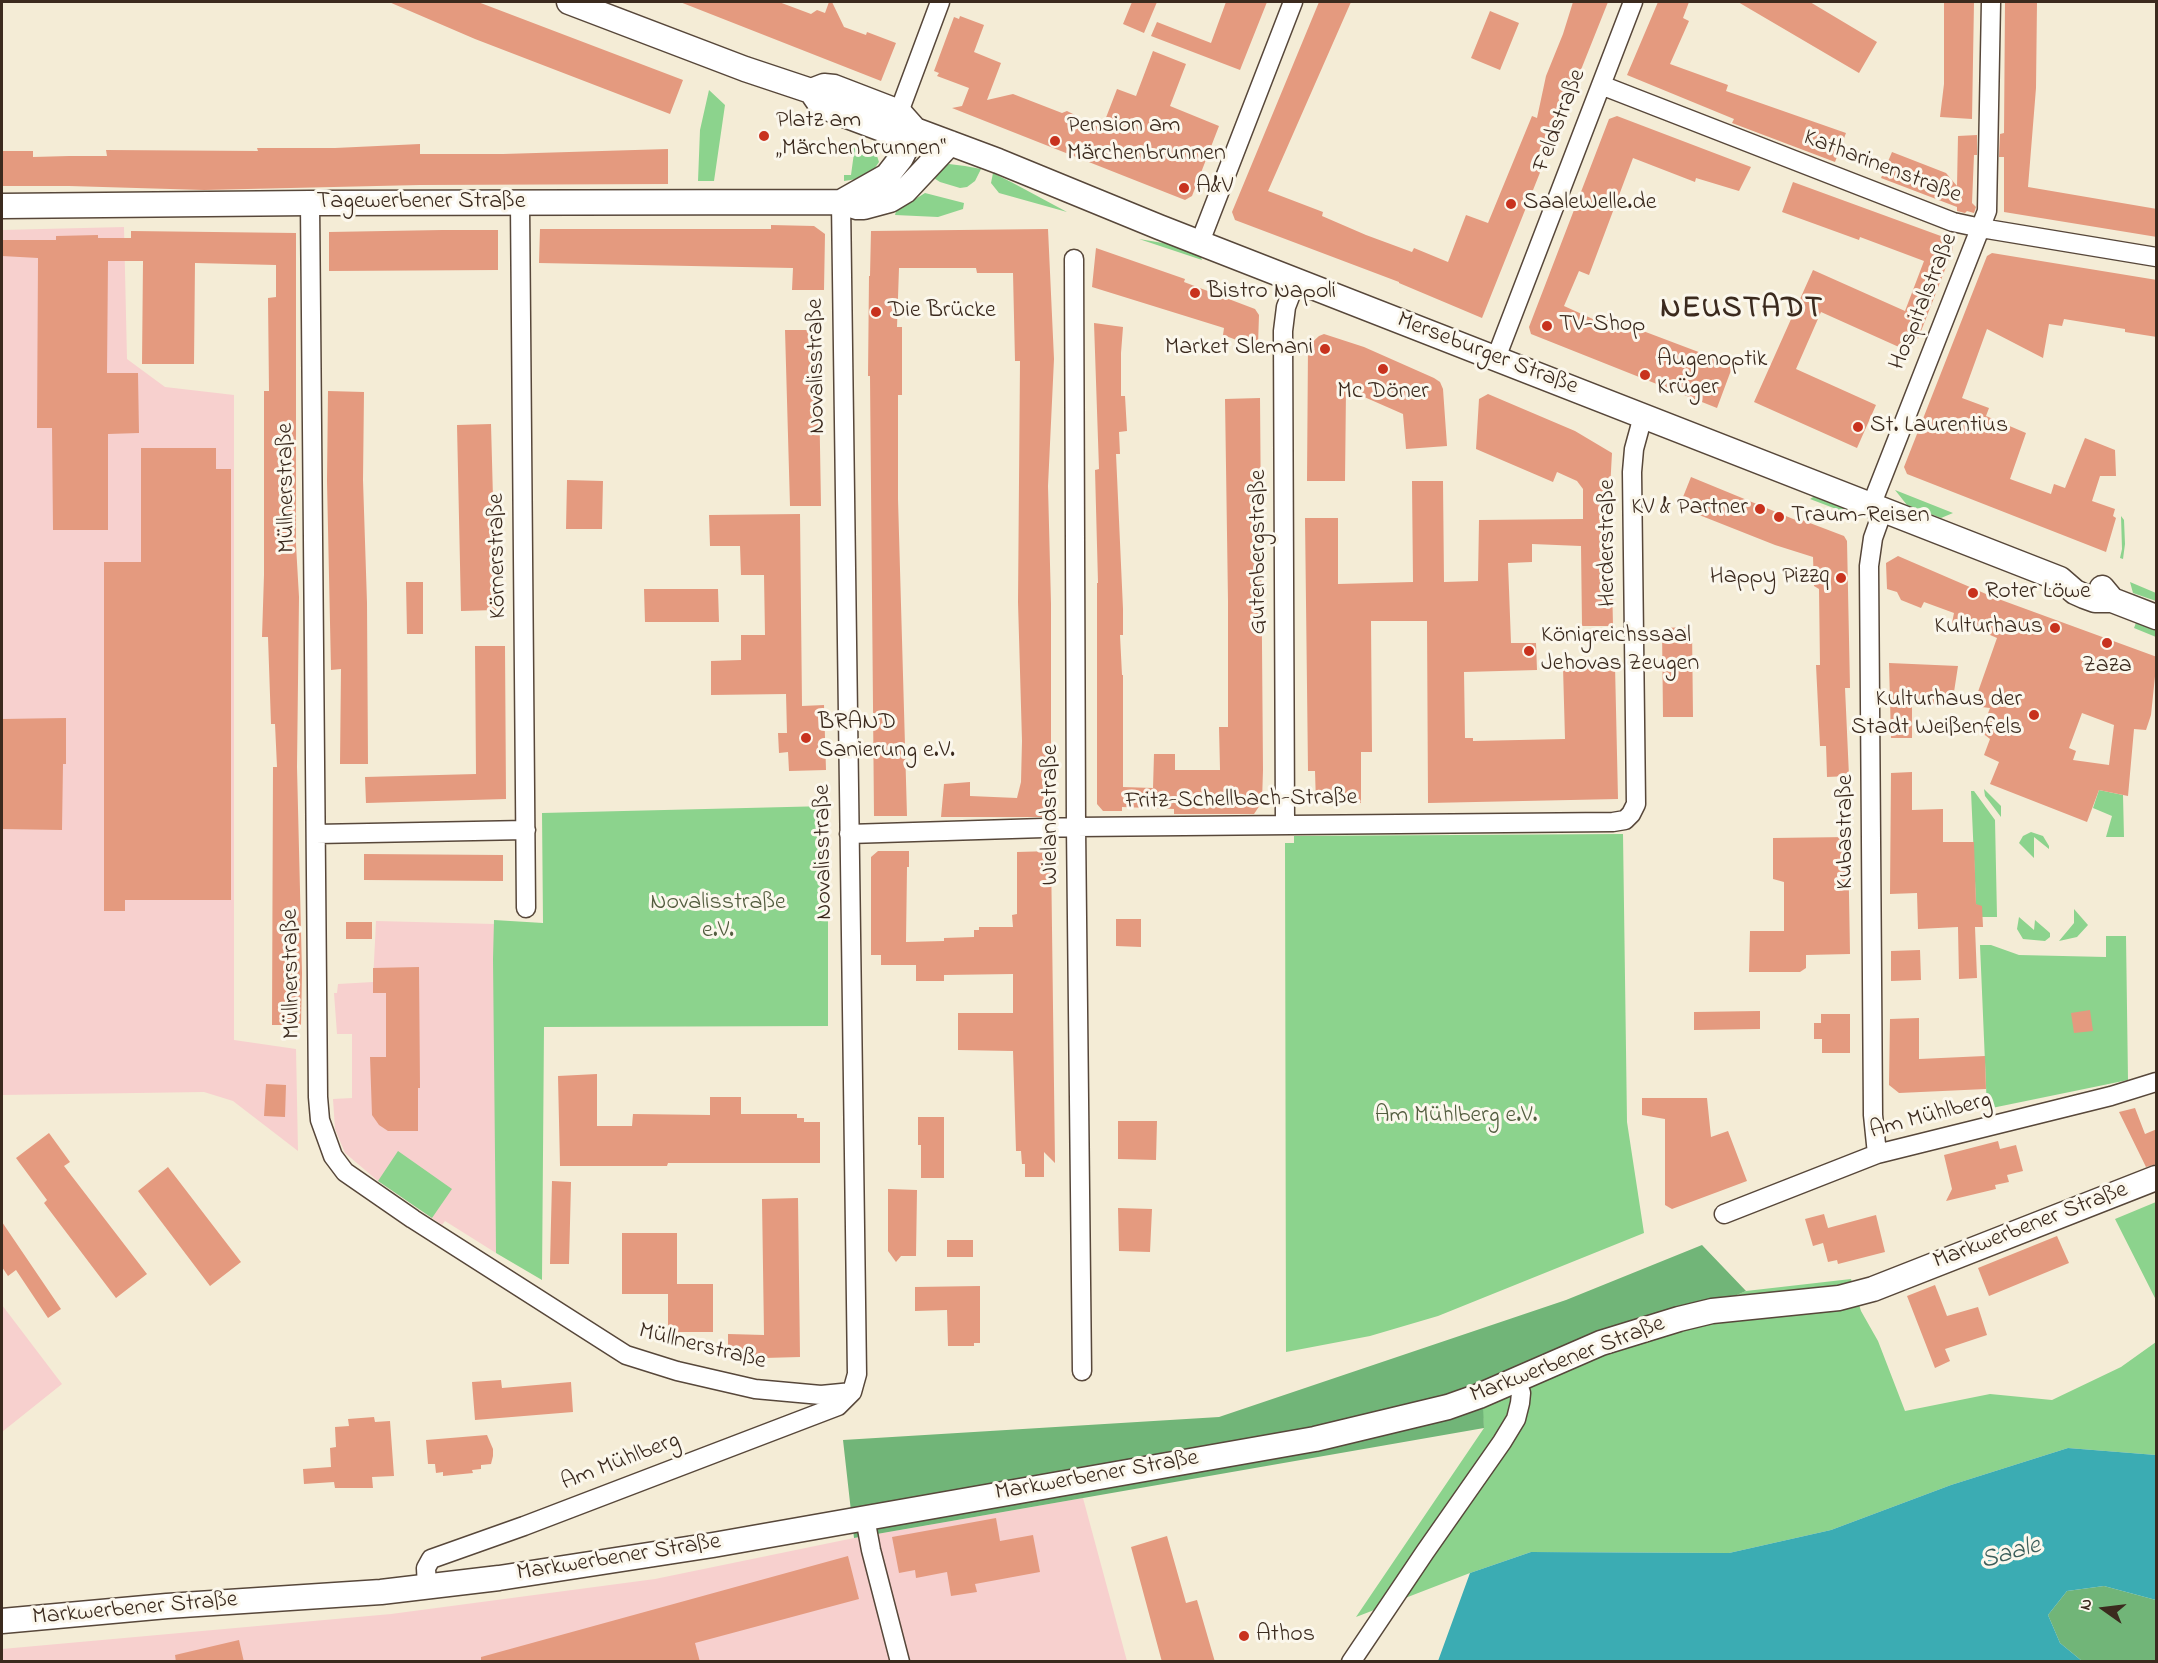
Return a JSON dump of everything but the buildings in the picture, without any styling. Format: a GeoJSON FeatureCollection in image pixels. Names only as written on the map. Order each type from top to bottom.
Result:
{"type":"FeatureCollection","features":[{"type":"Feature","properties":{"kind":"main road","name":"Merseburger Straße"},"geometry":{"type":"LineString","coordinates":[[569,2],[745,69],[811,91],[820,104],[849,117],[890,132],[915,130],[950,143],[1296,281],[2060,579],[2075,592],[2084,596],[2096,600],[2112,600],[2157,617]]}},
{"type":"Feature","properties":{"kind":"main road","name":"Merseburger Straße"},"geometry":{"type":"LineString","coordinates":[[811,91],[824,86],[834,87],[899,112],[915,130]]}},
{"type":"Feature","properties":{"kind":"main road"},"geometry":{"type":"LineString","coordinates":[[841,202],[887,176],[901,158],[915,130]]}},
{"type":"Feature","properties":{"kind":"main road","name":"Tagewerbener Straße"},"geometry":{"type":"LineString","coordinates":[[2,206],[841,202],[849,206],[864,207],[898,196],[950,143]]}},
{"type":"Feature","properties":{"kind":"main road","name":"Markwerbener Straße"},"geometry":{"type":"LineString","coordinates":[[2,1621],[97,1611],[427,1587],[597,1564],[1315,1439],[1448,1407],[1600,1343],[1679,1319],[1712,1311],[1839,1298],[1873,1289],[2157,1178]]}},
{"type":"Feature","properties":{"kind":"street"},"geometry":{"type":"LineString","coordinates":[[899,112],[940,2]]}},
{"type":"Feature","properties":{"kind":"street"},"geometry":{"type":"LineString","coordinates":[[1200,243],[1293,2]]}},
{"type":"Feature","properties":{"kind":"street","name":"Feldstraße"},"geometry":{"type":"LineString","coordinates":[[1496,358],[1633,2]]}},
{"type":"Feature","properties":{"kind":"street","name":"Hospitalstraße"},"geometry":{"type":"LineString","coordinates":[[1877,508],[1988,204],[1991,2]]}},
{"type":"Feature","properties":{"kind":"street","name":"Katharinenstraße"},"geometry":{"type":"LineString","coordinates":[[1600,85],[1953,222],[2157,257]]}},
{"type":"Feature","properties":{"kind":"street","name":"Novalisstraße"},"geometry":{"type":"LineString","coordinates":[[841,202],[857,1374],[852,1392]]}},
{"type":"Feature","properties":{"kind":"street","name":"Müllnerstraße"},"geometry":{"type":"LineString","coordinates":[[310,203],[319,1108],[326,1140],[333,1156],[345,1172],[413,1219],[626,1355],[677,1371],[755,1389],[821,1395],[852,1392]]}},
{"type":"Feature","properties":{"kind":"street","name":"Körnerstraße"},"geometry":{"type":"LineString","coordinates":[[520,204],[526,908]]}},
{"type":"Feature","properties":{"kind":"street","name":"Wielandstraße"},"geometry":{"type":"LineString","coordinates":[[1074,259],[1076,827],[1082,1371]]}},
{"type":"Feature","properties":{"kind":"street","name":"Gutenbergstraße"},"geometry":{"type":"LineString","coordinates":[[1285,824],[1283,331],[1285,312],[1296,281]]}},
{"type":"Feature","properties":{"kind":"street","name":"Herderstraße"},"geometry":{"type":"LineString","coordinates":[[1632,814],[1636,804],[1633,455],[1644,416]]}},
{"type":"Feature","properties":{"kind":"street","name":"Kubastraße"},"geometry":{"type":"LineString","coordinates":[[1877,508],[1869,566],[1873,1115],[1877,1154]]}},
{"type":"Feature","properties":{"kind":"street","name":"Fritz-Schellbach-Straße"},"geometry":{"type":"LineString","coordinates":[[849,834],[1076,827],[1613,822],[1625,820],[1632,814]]}},
{"type":"Feature","properties":{"kind":"street"},"geometry":{"type":"LineString","coordinates":[[316,834],[526,830]]}},
{"type":"Feature","properties":{"kind":"street","name":"Am Mühlberg"},"geometry":{"type":"LineString","coordinates":[[1724,1214],[1877,1154],[2111,1096],[2157,1082]]}},
{"type":"Feature","properties":{"kind":"street"},"geometry":{"type":"LineString","coordinates":[[1351,1662],[1516,1419],[1521,1392],[1516,1379]]}},
{"type":"Feature","properties":{"kind":"street","name":"Am Mühlberg"},"geometry":{"type":"LineString","coordinates":[[427,1587],[426,1568],[431,1559],[535,1522],[838,1406],[852,1392]]}},
{"type":"Feature","properties":{"kind":"street"},"geometry":{"type":"LineString","coordinates":[[865,1518],[900,1662]]}},
{"type":"Feature","properties":{"kind":"shaded area"},"geometry":{"type":"Polygon","coordinates":[[[124,227],[127,359],[165,387],[234,395],[234,1040],[296,1049],[298,1151],[233,1101],[204,1092],[2,1095],[2,230],[124,227]]]}},
{"type":"Feature","properties":{"kind":"shaded area"},"geometry":{"type":"Polygon","coordinates":[[[376,921],[494,924],[496,1253],[445,1221],[442,1225],[378,1181],[345,1153],[335,1129],[333,1099],[352,1098],[352,1034],[337,1034],[334,993],[337,993],[338,984],[373,982],[376,921]]]}},
{"type":"Feature","properties":{"kind":"shaded area"},"geometry":{"type":"Polygon","coordinates":[[[2,1305],[62,1384],[2,1432],[2,1305]]]}},
{"type":"Feature","properties":{"kind":"shaded area"},"geometry":{"type":"Polygon","coordinates":[[[1083,1498],[1127,1661],[2,1662],[2,1649],[391,1614],[655,1579],[854,1538],[1083,1498]]]}},
{"type":"Feature","properties":{"kind":"green space"},"geometry":{"type":"Polygon","coordinates":[[[709,90],[725,105],[714,181],[698,181],[700,130],[709,90]]]}},
{"type":"Feature","properties":{"kind":"green space"},"geometry":{"type":"Polygon","coordinates":[[[847,143],[877,156],[879,162],[872,172],[857,179],[844,181],[844,175],[851,175],[854,153],[847,148],[847,143]]]}},
{"type":"Feature","properties":{"kind":"green space"},"geometry":{"type":"Polygon","coordinates":[[[949,164],[981,169],[975,181],[967,187],[960,188],[940,182],[929,175],[949,164]]]}},
{"type":"Feature","properties":{"kind":"green space"},"geometry":{"type":"Polygon","coordinates":[[[993,173],[1067,212],[999,193],[991,183],[993,173]]]}},
{"type":"Feature","properties":{"kind":"green space"},"geometry":{"type":"Polygon","coordinates":[[[925,193],[964,203],[963,209],[938,217],[895,215],[896,211],[925,193]]]}},
{"type":"Feature","properties":{"kind":"green space"},"geometry":{"type":"Polygon","coordinates":[[[1139,239],[1187,247],[1199,252],[1202,260],[1139,239]]]}},
{"type":"Feature","properties":{"kind":"green space"},"geometry":{"type":"Polygon","coordinates":[[[1895,490],[1953,513],[1941,518],[1907,505],[1895,490]]]}},
{"type":"Feature","properties":{"kind":"green space"},"geometry":{"type":"Polygon","coordinates":[[[1818,494],[1847,507],[1852,515],[1810,499],[1818,494]]]}},
{"type":"Feature","properties":{"kind":"green space"},"geometry":{"type":"Polygon","coordinates":[[[2121,516],[2124,520],[2123,559],[2120,558],[2121,516]]]}},
{"type":"Feature","properties":{"kind":"green space"},"geometry":{"type":"Polygon","coordinates":[[[2130,582],[2156,593],[2156,601],[2133,593],[2130,582]]]}},
{"type":"Feature","properties":{"kind":"green space"},"geometry":{"type":"Polygon","coordinates":[[[2137,620],[2156,629],[2156,637],[2134,628],[2137,620]]]}},
{"type":"Feature","properties":{"kind":"green space"},"geometry":{"type":"Polygon","coordinates":[[[1984,789],[2001,806],[2001,817],[1985,796],[1984,789]]]}},
{"type":"Feature","properties":{"kind":"green space"},"geometry":{"type":"Polygon","coordinates":[[[2099,790],[2123,795],[2124,837],[2106,837],[2112,816],[2093,808],[2099,790]]]}},
{"type":"Feature","properties":{"kind":"green space"},"geometry":{"type":"Polygon","coordinates":[[[1971,791],[1974,791],[1995,820],[1997,917],[1982,917],[1976,904],[1971,791]]]}},
{"type":"Feature","properties":{"kind":"green space","name":"Novalisstraße e.V."},"geometry":{"type":"Polygon","coordinates":[[[828,806],[828,1026],[544,1027],[542,1280],[496,1253],[494,920],[543,923],[542,813],[828,806]]]}},
{"type":"Feature","properties":{"kind":"green space"},"geometry":{"type":"Polygon","coordinates":[[[2031,832],[2043,836],[2049,846],[2049,849],[2034,837],[2034,858],[2019,843],[2023,836],[2031,832]]]}},
{"type":"Feature","properties":{"kind":"green space","name":"Am Mühlberg e.V."},"geometry":{"type":"Polygon","coordinates":[[[1623,834],[1627,1122],[1644,1233],[1438,1316],[1370,1336],[1286,1352],[1285,843],[1294,843],[1294,836],[1623,834]]]}},
{"type":"Feature","properties":{"kind":"green space"},"geometry":{"type":"Polygon","coordinates":[[[2074,909],[2088,925],[2077,937],[2059,941],[2074,923],[2074,909]]]}},
{"type":"Feature","properties":{"kind":"green space"},"geometry":{"type":"Polygon","coordinates":[[[2019,917],[2034,930],[2035,920],[2050,933],[2050,937],[2045,941],[2023,939],[2017,929],[2019,917]]]}},
{"type":"Feature","properties":{"kind":"green space"},"geometry":{"type":"Polygon","coordinates":[[[2106,936],[2126,936],[2128,1080],[1987,1109],[1980,945],[1991,945],[2019,955],[2106,957],[2106,936]]]}},
{"type":"Feature","properties":{"kind":"green space"},"geometry":{"type":"Polygon","coordinates":[[[398,1151],[452,1189],[432,1218],[378,1181],[398,1151]]]}},
{"type":"Feature","properties":{"kind":"green space"},"geometry":{"type":"Polygon","coordinates":[[[2156,1202],[2156,1300],[2115,1219],[2156,1202]]]}},
{"type":"Feature","properties":{"kind":"green space"},"geometry":{"type":"Polygon","coordinates":[[[1702,1245],[1746,1291],[1483,1406],[1484,1428],[854,1538],[843,1440],[1219,1417],[1566,1300],[1702,1245]]]}},
{"type":"Feature","properties":{"kind":"green space"},"geometry":{"type":"Polygon","coordinates":[[[1851,1279],[1861,1311],[1878,1341],[1905,1411],[1990,1394],[2052,1400],[2121,1367],[2156,1342],[2156,1455],[2068,1448],[1951,1485],[1831,1530],[1729,1553],[1531,1552],[1356,1617],[1484,1428],[1482,1406],[1746,1291],[1851,1279]]]}},
{"type":"Feature","properties":{"kind":"green space"},"geometry":{"type":"Polygon","coordinates":[[[2104,1586],[2156,1600],[2156,1661],[2082,1661],[2060,1643],[2048,1615],[2067,1591],[2104,1586]]]}},
{"type":"Feature","properties":{"kind":"water","name":"Saale"},"geometry":{"type":"Polygon","coordinates":[[[2068,1448],[2156,1455],[2156,1600],[2104,1586],[2067,1591],[2048,1615],[2060,1643],[2082,1661],[1438,1661],[1470,1573],[1531,1552],[1729,1553],[1831,1530],[1951,1485],[2068,1448]]]}},
{"type":"Feature","properties":{"kind":"place","name":"Platz am „Märchenbrunnen“"},"geometry":{"type":"Point","coordinates":[764,136]}},
{"type":"Feature","properties":{"kind":"place","name":"Pension am Märchenbrunnen"},"geometry":{"type":"Point","coordinates":[1055,141]}},
{"type":"Feature","properties":{"kind":"place","name":"A&V"},"geometry":{"type":"Point","coordinates":[1184,188]}},
{"type":"Feature","properties":{"kind":"place","name":"SaaleWelle.de"},"geometry":{"type":"Point","coordinates":[1511,204]}},
{"type":"Feature","properties":{"kind":"place","name":"Bistro Napoli"},"geometry":{"type":"Point","coordinates":[1195,293]}},
{"type":"Feature","properties":{"kind":"place","name":"Die Brücke"},"geometry":{"type":"Point","coordinates":[876,312]}},
{"type":"Feature","properties":{"kind":"place","name":"TV-Shop"},"geometry":{"type":"Point","coordinates":[1547,326]}},
{"type":"Feature","properties":{"kind":"place","name":"Market Slemani"},"geometry":{"type":"Point","coordinates":[1325,349]}},
{"type":"Feature","properties":{"kind":"place","name":"Mc Döner"},"geometry":{"type":"Point","coordinates":[1383,369]}},
{"type":"Feature","properties":{"kind":"place","name":"Augenoptik Krüger"},"geometry":{"type":"Point","coordinates":[1645,375]}},
{"type":"Feature","properties":{"kind":"place","name":"St. Laurentius"},"geometry":{"type":"Point","coordinates":[1858,427]}},
{"type":"Feature","properties":{"kind":"place","name":"KV & Partner"},"geometry":{"type":"Point","coordinates":[1760,509]}},
{"type":"Feature","properties":{"kind":"place","name":"Traum-Reisen"},"geometry":{"type":"Point","coordinates":[1779,517]}},
{"type":"Feature","properties":{"kind":"place","name":"Happy Pizzq"},"geometry":{"type":"Point","coordinates":[1841,578]}},
{"type":"Feature","properties":{"kind":"place","name":"Roter Löwe"},"geometry":{"type":"Point","coordinates":[1973,593]}},
{"type":"Feature","properties":{"kind":"place","name":"Kulturhaus"},"geometry":{"type":"Point","coordinates":[2055,628]}},
{"type":"Feature","properties":{"kind":"place","name":"Zaza"},"geometry":{"type":"Point","coordinates":[2107,643]}},
{"type":"Feature","properties":{"kind":"place","name":"Königreichssaal Jehovas Zeugen"},"geometry":{"type":"Point","coordinates":[1529,651]}},
{"type":"Feature","properties":{"kind":"place","name":"Kulturhaus der Stadt Weißenfels"},"geometry":{"type":"Point","coordinates":[2034,715]}},
{"type":"Feature","properties":{"kind":"place","name":"BRAND Sanierung e.V."},"geometry":{"type":"Point","coordinates":[806,738]}},
{"type":"Feature","properties":{"kind":"place","name":"Athos"},"geometry":{"type":"Point","coordinates":[1244,1636]}},
{"type":"Feature","properties":{"kind":"district","name":"NEUSTADT"},"geometry":{"type":"Point","coordinates":[1742,311]}}]}
